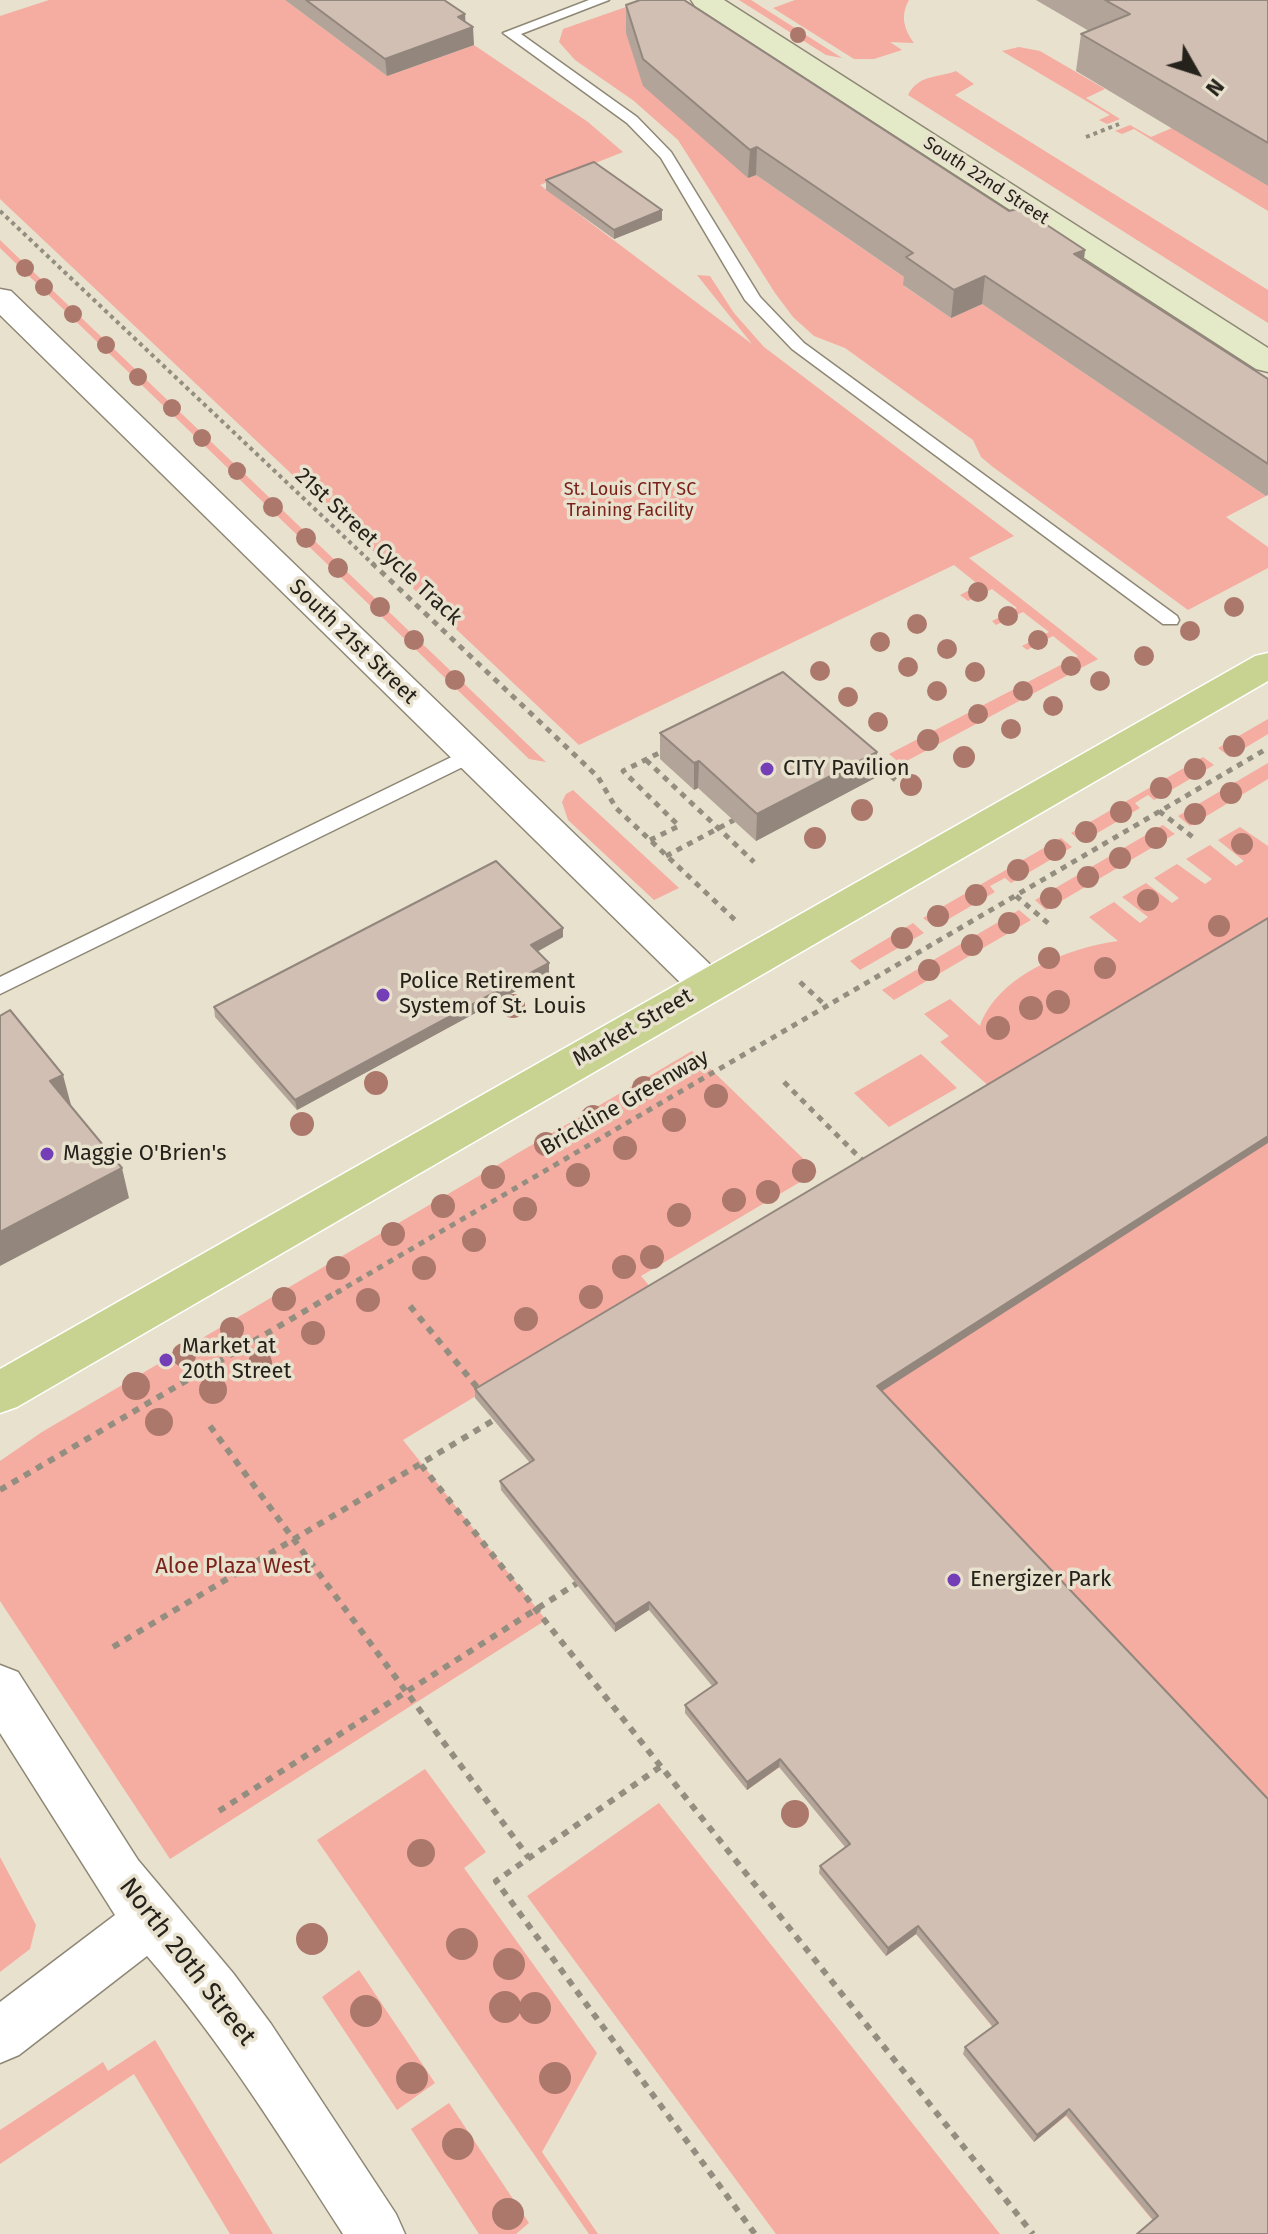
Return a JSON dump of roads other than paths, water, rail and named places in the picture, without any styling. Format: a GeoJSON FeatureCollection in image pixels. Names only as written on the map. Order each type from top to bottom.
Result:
{"type":"FeatureCollection","features":[{"type":"Feature","properties":{"kind":"main road","name":"Market Street"},"geometry":{"type":"LineString","coordinates":[[0,1393],[1268,665]]}},
{"type":"Feature","properties":{"kind":"street","name":"South 22nd Street"},"geometry":{"type":"LineString","coordinates":[[705,0],[1268,362]]}},
{"type":"Feature","properties":{"kind":"street","name":"South 21st Street"},"geometry":{"type":"LineString","coordinates":[[0,298],[707,985]]}},
{"type":"Feature","properties":{"kind":"street","name":"North 20th Street"},"geometry":{"type":"LineString","coordinates":[[0,1688],[119,1878],[214,1992],[252,2043],[376,2234]]}},
{"type":"Feature","properties":{"kind":"street"},"geometry":{"type":"LineString","coordinates":[[0,2036],[151,1920]]}},
{"type":"Feature","properties":{"kind":"lane"},"geometry":{"type":"LineString","coordinates":[[602,0],[510,33],[632,120],[650,137],[681,176],[753,300],[798,346],[1170,620]]}},
{"type":"Feature","properties":{"kind":"lane"},"geometry":{"type":"LineString","coordinates":[[0,986],[470,755]]}},
{"type":"Feature","properties":{"kind":"place","name":"CITY Pavilion"},"geometry":{"type":"Point","coordinates":[767,769]}},
{"type":"Feature","properties":{"kind":"place","name":"Police Retirement System of St. Louis"},"geometry":{"type":"Point","coordinates":[383,995]}},
{"type":"Feature","properties":{"kind":"place","name":"Maggie O'Brien's"},"geometry":{"type":"Point","coordinates":[47,1154]}},
{"type":"Feature","properties":{"kind":"place","name":"Market at 20th Street"},"geometry":{"type":"Point","coordinates":[166,1360]}},
{"type":"Feature","properties":{"kind":"place","name":"Energizer Park"},"geometry":{"type":"Point","coordinates":[954,1580]}},
{"type":"Feature","properties":{"kind":"park label","name":"St. Louis CITY SC Training Facility"},"geometry":{"type":"Point","coordinates":[630,500]}},
{"type":"Feature","properties":{"kind":"park label","name":"Aloe Plaza West"},"geometry":{"type":"Point","coordinates":[233,1567]}}]}
